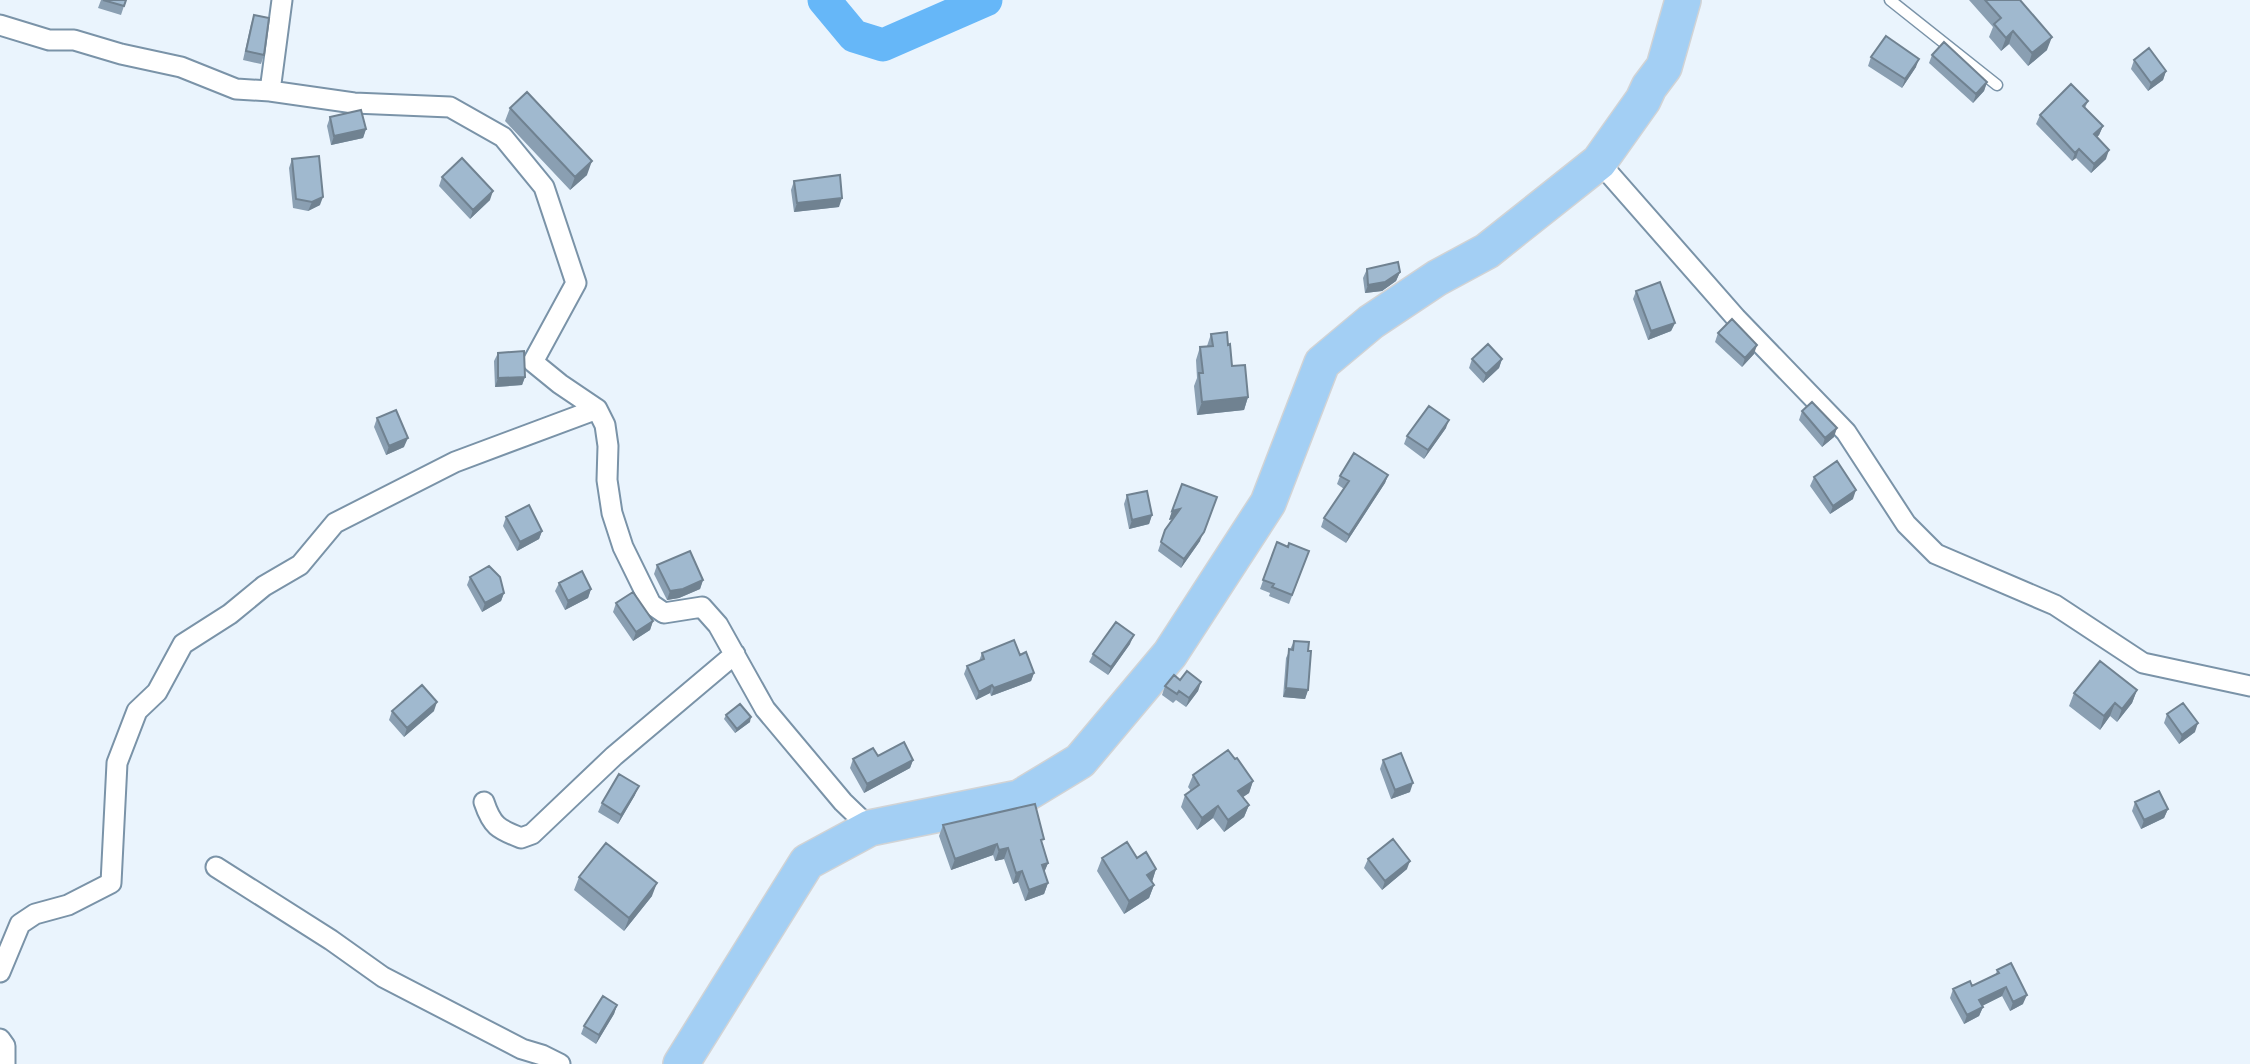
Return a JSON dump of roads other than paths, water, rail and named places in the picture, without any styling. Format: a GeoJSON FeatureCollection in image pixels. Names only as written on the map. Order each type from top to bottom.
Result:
{"type":"FeatureCollection","features":[{"type":"Feature","properties":{"kind":"highway"},"geometry":{"type":"LineString","coordinates":[[681,1064],[807,862],[870,828],[1019,799],[1080,761],[1170,654],[1268,503],[1322,363],[1371,322],[1437,278],[1487,251],[1599,162],[1664,67],[1683,0]]}},
{"type":"Feature","properties":{"kind":"street"},"geometry":{"type":"LineString","coordinates":[[270,90],[282,0]]}},
{"type":"Feature","properties":{"kind":"street"},"geometry":{"type":"LineString","coordinates":[[0,25],[49,40],[74,40],[181,67],[236,89],[270,90],[354,103],[450,107],[503,137],[544,187],[576,283],[533,362],[597,409],[605,425],[608,446],[607,480],[612,513],[623,547],[651,604],[664,613],[702,607],[718,625],[765,709],[843,802],[870,828]]}},
{"type":"Feature","properties":{"kind":"street"},"geometry":{"type":"LineString","coordinates":[[1599,162],[1736,317],[1846,432],[1906,524],[1936,554],[2056,605],[2143,663],[2250,686]]}},
{"type":"Feature","properties":{"kind":"street"},"geometry":{"type":"LineString","coordinates":[[0,972],[20,924],[35,914],[68,905],[111,883],[117,762],[136,711],[157,692],[183,644],[230,614],[264,586],[300,565],[335,523],[455,462],[597,409]]}},
{"type":"Feature","properties":{"kind":"street"},"geometry":{"type":"LineString","coordinates":[[484,802],[491,821],[508,833],[521,838],[532,834],[614,756],[735,654]]}},
{"type":"Feature","properties":{"kind":"street"},"geometry":{"type":"LineString","coordinates":[[216,867],[331,940],[383,977],[522,1049],[560,1064]]}},
{"type":"Feature","properties":{"kind":"street"},"geometry":{"type":"LineString","coordinates":[[0,1039],[5,1046],[5,1064]]}},
{"type":"Feature","properties":{"kind":"lane"},"geometry":{"type":"LineString","coordinates":[[1890,0],[1997,85]]}},
{"type":"Feature","properties":{"kind":"waterway"},"geometry":{"type":"LineString","coordinates":[[824,0],[854,36],[883,45],[986,0]]}}]}
